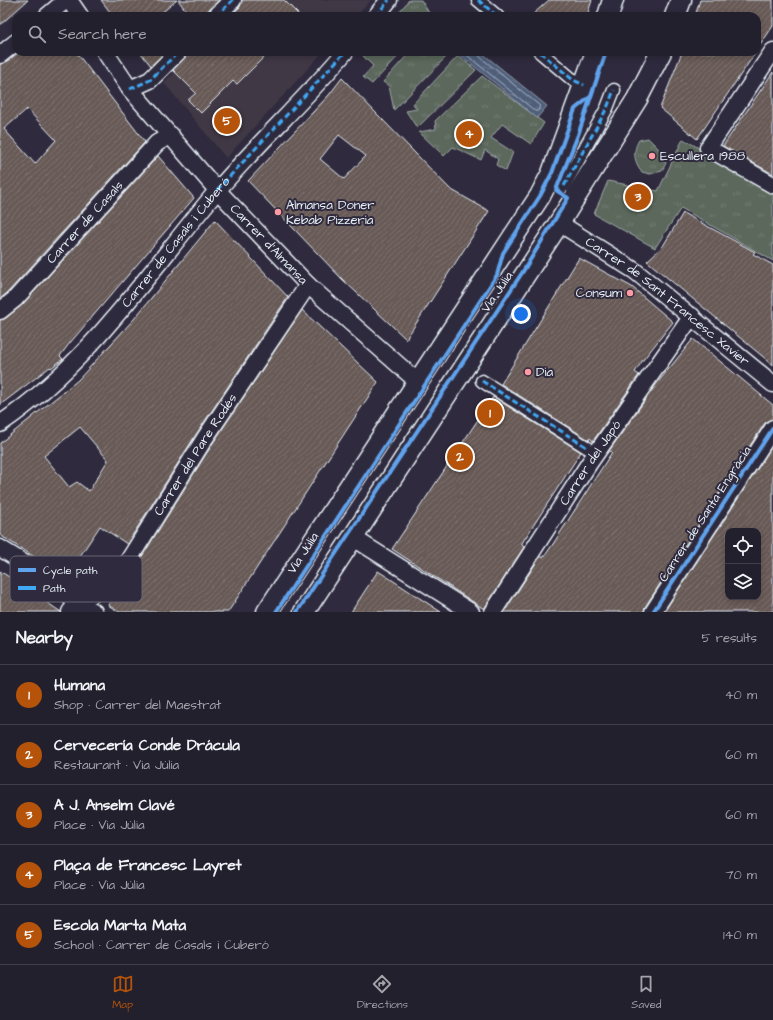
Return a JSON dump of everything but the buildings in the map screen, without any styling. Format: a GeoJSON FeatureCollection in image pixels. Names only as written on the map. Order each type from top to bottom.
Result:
{"type":"FeatureCollection","features":[{"type":"Feature","properties":{"kind":"street"},"geometry":{"type":"LineString","coordinates":[[52,12],[66,0]]}},
{"type":"Feature","properties":{"kind":"street"},"geometry":{"type":"LineString","coordinates":[[69,0],[77,12]]}},
{"type":"Feature","properties":{"kind":"street"},"geometry":{"type":"LineString","coordinates":[[220,12],[234,0]]}},
{"type":"Feature","properties":{"kind":"street"},"geometry":{"type":"LineString","coordinates":[[379,12],[389,0]]}},
{"type":"Feature","properties":{"kind":"street"},"geometry":{"type":"LineString","coordinates":[[478,0],[492,12]]}},
{"type":"Feature","properties":{"kind":"street"},"geometry":{"type":"LineString","coordinates":[[609,12],[613,0]]}},
{"type":"Feature","properties":{"kind":"street"},"geometry":{"type":"LineString","coordinates":[[677,12],[681,0]]}},
{"type":"Feature","properties":{"kind":"street"},"geometry":{"type":"LineString","coordinates":[[0,55],[12,45]]}},
{"type":"Feature","properties":{"kind":"street"},"geometry":{"type":"LineString","coordinates":[[773,51],[708,148],[773,185]]}},
{"type":"Feature","properties":{"kind":"street","name":"Carrer d'Almansa"},"geometry":{"type":"LineString","coordinates":[[108,56],[130,89],[217,190],[308,285],[419,383]]}},
{"type":"Feature","properties":{"kind":"street"},"geometry":{"type":"LineString","coordinates":[[130,89],[150,80],[174,56]]}},
{"type":"Feature","properties":{"kind":"street","name":"Carrer de Casals i Cuberó"},"geometry":{"type":"LineString","coordinates":[[0,424],[22,409],[55,380],[92,344],[131,300],[217,190],[341,56]]}},
{"type":"Feature","properties":{"kind":"street"},"geometry":{"type":"LineString","coordinates":[[545,56],[573,80],[584,85]]}},
{"type":"Feature","properties":{"kind":"street","name":"Via Júlia"},"geometry":{"type":"LineString","coordinates":[[267,612],[419,383],[540,196],[552,173],[595,56]]}},
{"type":"Feature","properties":{"kind":"street","name":"Via Júlia"},"geometry":{"type":"LineString","coordinates":[[304,612],[559,223],[636,99],[659,56]]}},
{"type":"Feature","properties":{"kind":"street"},"geometry":{"type":"LineString","coordinates":[[564,186],[607,108],[614,90]]}},
{"type":"Feature","properties":{"kind":"street","name":"Carrer de Casals"},"geometry":{"type":"LineString","coordinates":[[0,311],[15,299],[157,143],[171,135]]}},
{"type":"Feature","properties":{"kind":"street","name":"Carrer de Sant Francesc Xavier"},"geometry":{"type":"LineString","coordinates":[[559,223],[635,271],[692,316],[773,384]]}},
{"type":"Feature","properties":{"kind":"street","name":"Carrer del Pare Rodés"},"geometry":{"type":"LineString","coordinates":[[131,556],[205,438],[308,285]]}},
{"type":"Feature","properties":{"kind":"street","name":"Carrer del Japó"},"geometry":{"type":"LineString","coordinates":[[493,612],[590,462],[692,316]]}},
{"type":"Feature","properties":{"kind":"street"},"geometry":{"type":"LineString","coordinates":[[482,382],[588,448]]}},
{"type":"Feature","properties":{"kind":"street","name":"Carrer de Santa Engràcia"},"geometry":{"type":"LineString","coordinates":[[653,612],[773,428]]}},
{"type":"Feature","properties":{"kind":"street"},"geometry":{"type":"LineString","coordinates":[[352,537],[471,612]]}},
{"type":"Feature","properties":{"kind":"street"},"geometry":{"type":"LineString","coordinates":[[0,548],[13,556]]}},
{"type":"Feature","properties":{"kind":"street","name":"Carrer del Pare Rodés"},"geometry":{"type":"LineString","coordinates":[[74,608],[82,602]]}},
{"type":"Feature","properties":{"kind":"street"},"geometry":{"type":"LineString","coordinates":[[74,608],[94,612]]}},
{"type":"Feature","properties":{"kind":"shaded area"},"geometry":{"type":"Polygon","coordinates":[[[248,0],[371,0],[360,12],[235,12],[248,0]]]}},
{"type":"Feature","properties":{"kind":"shaded area"},"geometry":{"type":"Polygon","coordinates":[[[191,56],[319,56],[226,158],[164,83],[191,56]]]}},
{"type":"Feature","properties":{"kind":"green space"},"geometry":{"type":"Polygon","coordinates":[[[409,0],[421,0],[428,12],[399,12],[409,0]]]}},
{"type":"Feature","properties":{"kind":"green space"},"geometry":{"type":"Polygon","coordinates":[[[363,56],[398,56],[372,84],[363,77],[373,66],[363,56]]]}},
{"type":"Feature","properties":{"kind":"green space"},"geometry":{"type":"Polygon","coordinates":[[[406,56],[447,56],[394,110],[389,86],[383,82],[406,56]]]}},
{"type":"Feature","properties":{"kind":"green space"},"geometry":{"type":"Polygon","coordinates":[[[458,56],[476,70],[417,128],[406,111],[417,109],[413,104],[458,56]]]}},
{"type":"Feature","properties":{"kind":"green space"},"geometry":{"type":"Polygon","coordinates":[[[482,76],[544,123],[531,144],[502,124],[491,138],[513,152],[506,171],[496,165],[498,159],[485,150],[481,160],[453,147],[444,156],[419,132],[436,129],[435,121],[482,76]]]}},
{"type":"Feature","properties":{"kind":"green space"},"geometry":{"type":"Polygon","coordinates":[[[648,138],[658,148],[666,163],[662,171],[650,174],[642,172],[637,164],[635,156],[635,149],[639,140],[648,138]]]}},
{"type":"Feature","properties":{"kind":"green space"},"geometry":{"type":"Polygon","coordinates":[[[683,139],[773,190],[773,261],[681,208],[655,248],[594,214],[608,181],[658,191],[683,139]]]}},
{"type":"Feature","properties":{"kind":"water"},"geometry":{"type":"Polygon","coordinates":[[[462,56],[486,56],[547,106],[537,118],[462,56]]]}},
{"type":"Feature","properties":{"kind":"marked path"},"geometry":{"type":"LineString","coordinates":[[220,12],[233,0]]}},
{"type":"Feature","properties":{"kind":"marked path"},"geometry":{"type":"LineString","coordinates":[[379,12],[389,0]]}},
{"type":"Feature","properties":{"kind":"marked path"},"geometry":{"type":"LineString","coordinates":[[478,0],[492,12]]}},
{"type":"Feature","properties":{"kind":"marked path"},"geometry":{"type":"LineString","coordinates":[[130,89],[150,80],[174,56]]}},
{"type":"Feature","properties":{"kind":"marked path"},"geometry":{"type":"LineString","coordinates":[[217,190],[341,56]]}},
{"type":"Feature","properties":{"kind":"marked path"},"geometry":{"type":"LineString","coordinates":[[545,56],[573,80],[584,85]]}},
{"type":"Feature","properties":{"kind":"marked path"},"geometry":{"type":"LineString","coordinates":[[564,186],[607,108],[614,90]]}},
{"type":"Feature","properties":{"kind":"marked path"},"geometry":{"type":"LineString","coordinates":[[482,381],[588,448]]}},
{"type":"Feature","properties":{"kind":"cycle path"},"geometry":{"type":"LineString","coordinates":[[297,612],[522,273],[568,198],[556,190],[578,135],[605,56]]}},
{"type":"Feature","properties":{"kind":"cycle path"},"geometry":{"type":"LineString","coordinates":[[276,612],[497,275],[503,253],[540,196],[552,173],[575,109],[590,97]]}},
{"type":"Feature","properties":{"kind":"cycle path"},"geometry":{"type":"LineString","coordinates":[[653,612],[773,428]]}},
{"type":"Feature","properties":{"kind":"place","name":"Escola Marta Mata"},"geometry":{"type":"Point","coordinates":[227,121]}},
{"type":"Feature","properties":{"kind":"place","name":"Plaça de Francesc Layret"},"geometry":{"type":"Point","coordinates":[469,134]}},
{"type":"Feature","properties":{"kind":"place","name":"Escullera 1988"},"geometry":{"type":"Point","coordinates":[652,156]}},
{"type":"Feature","properties":{"kind":"place","name":"A J. Anselm Clavé"},"geometry":{"type":"Point","coordinates":[638,197]}},
{"type":"Feature","properties":{"kind":"place","name":"Almansa Doner Kebab Pizzeria"},"geometry":{"type":"Point","coordinates":[278,212]}},
{"type":"Feature","properties":{"kind":"place","name":"Consum"},"geometry":{"type":"Point","coordinates":[630,293]}},
{"type":"Feature","properties":{"kind":"place","name":"Dia"},"geometry":{"type":"Point","coordinates":[528,372]}},
{"type":"Feature","properties":{"kind":"place","name":"Humana"},"geometry":{"type":"Point","coordinates":[490,413]}},
{"type":"Feature","properties":{"kind":"place","name":"Cervecería Conde Drácula"},"geometry":{"type":"Point","coordinates":[460,457]}}]}
